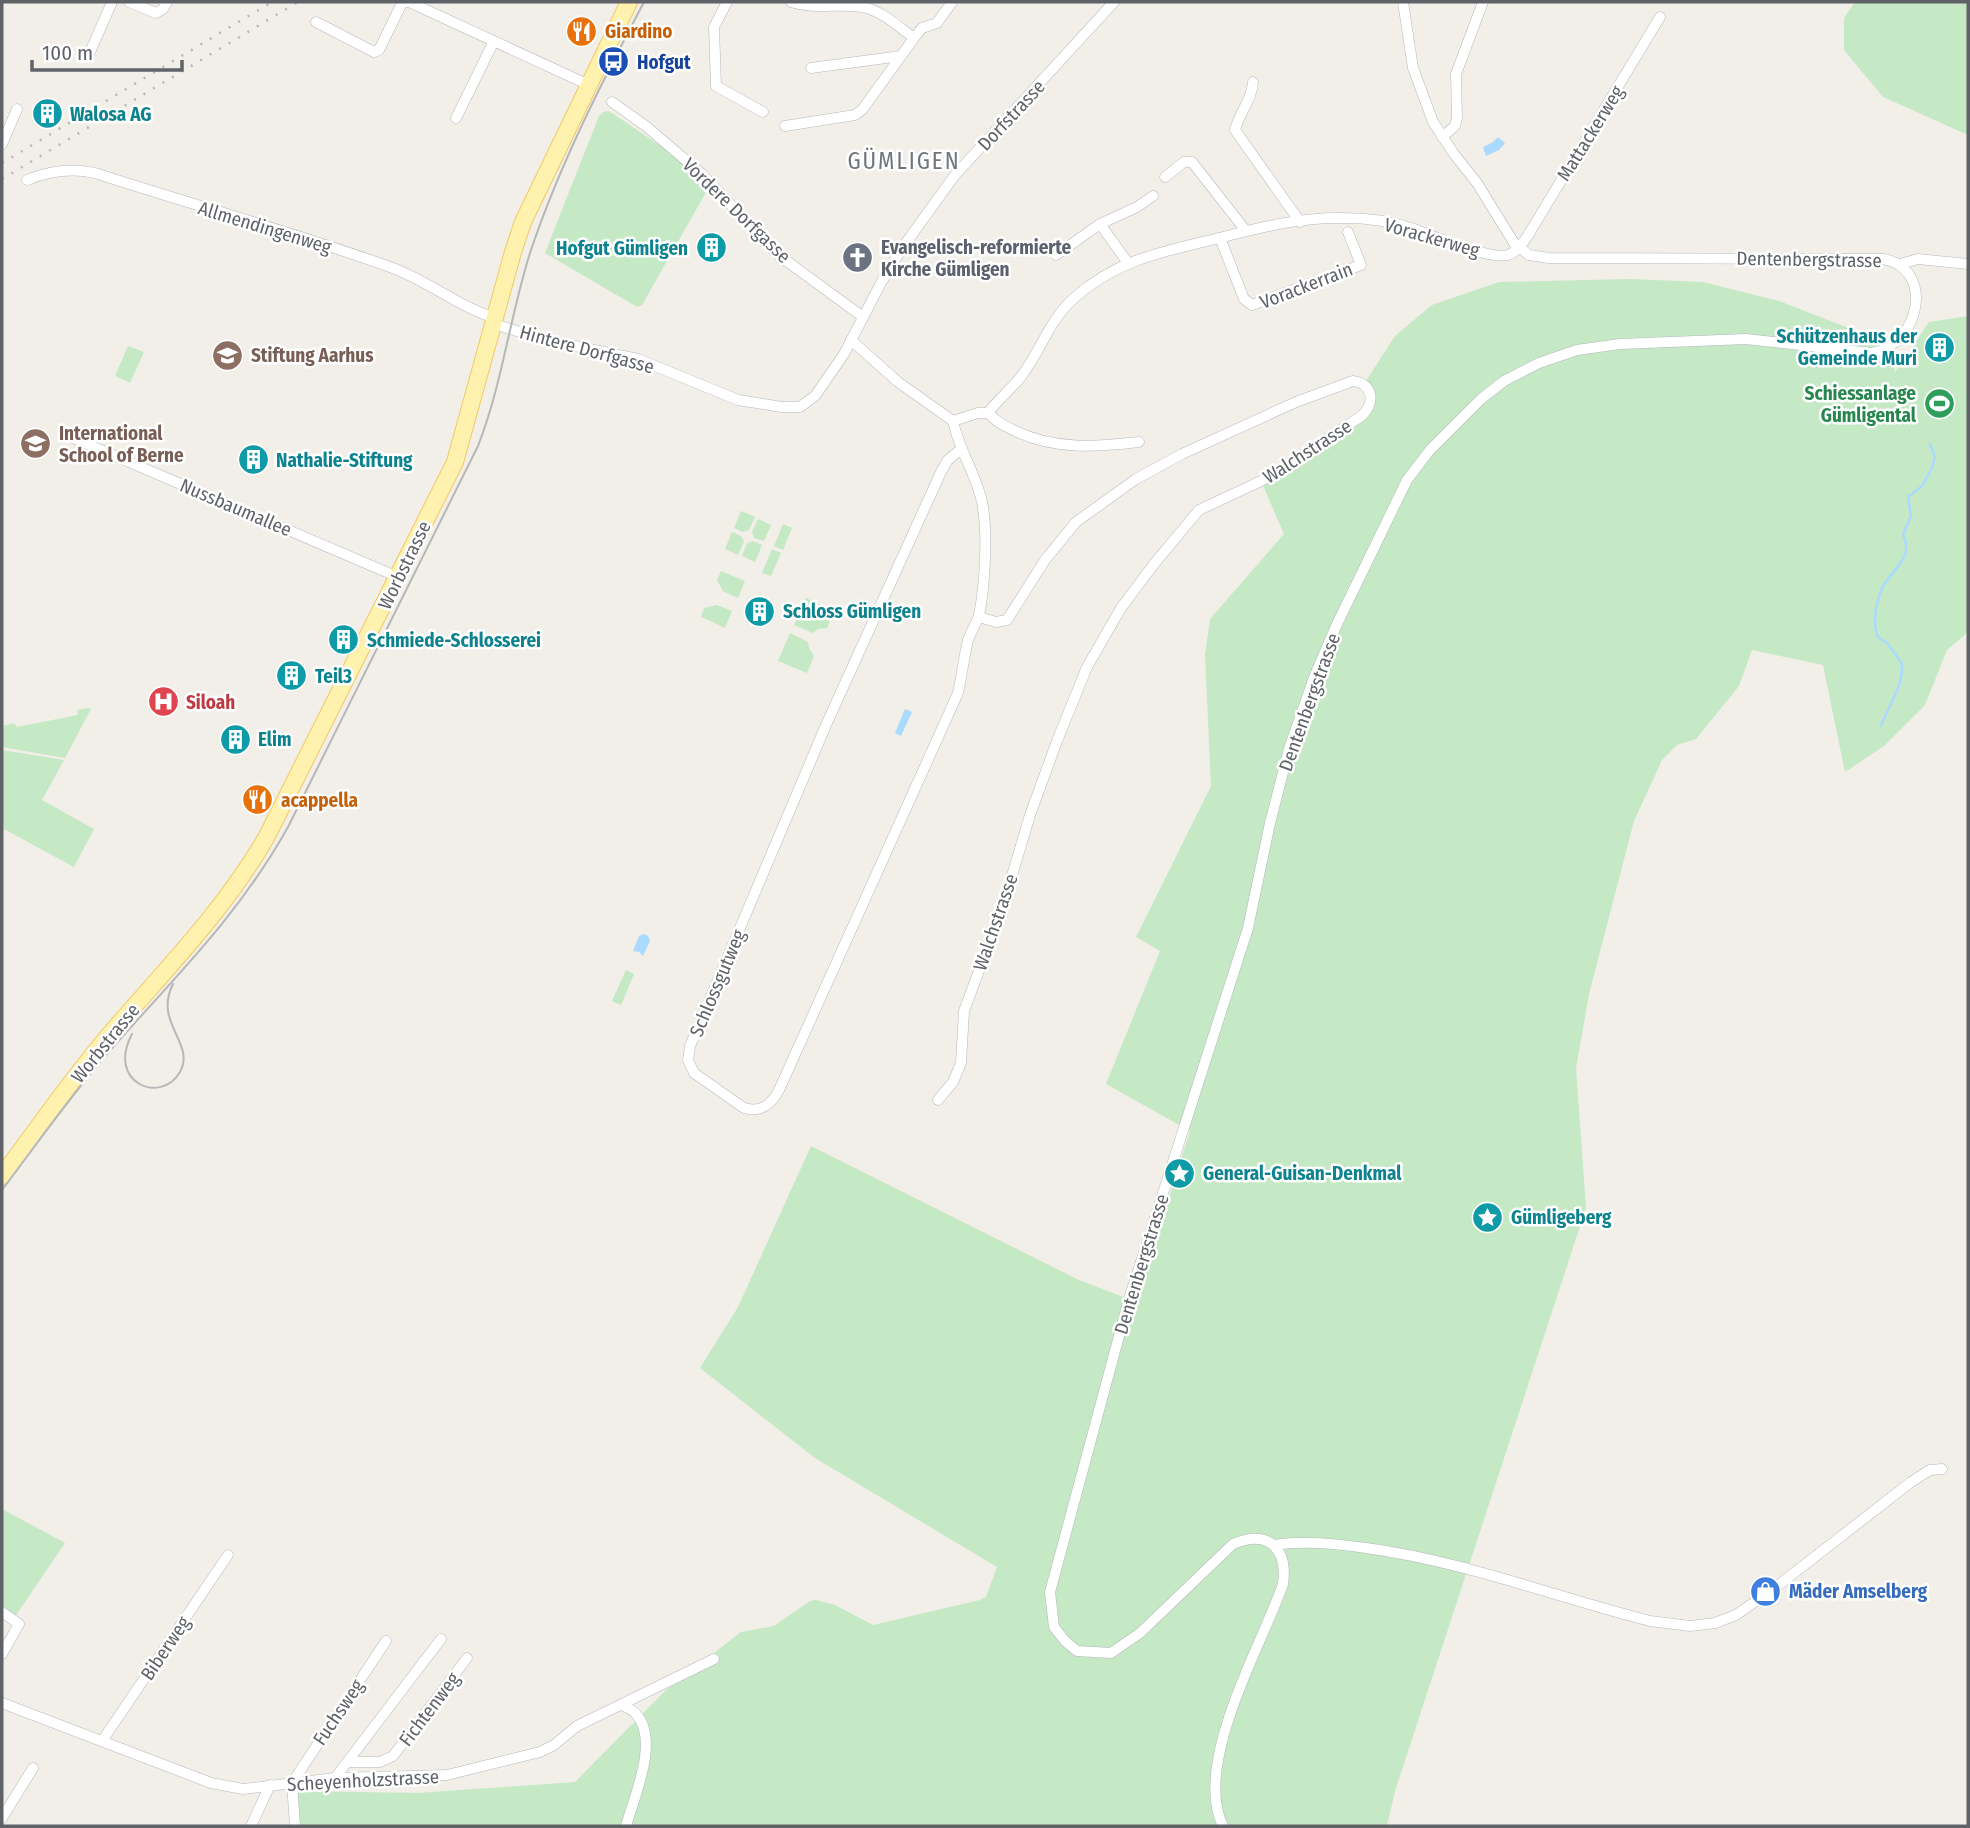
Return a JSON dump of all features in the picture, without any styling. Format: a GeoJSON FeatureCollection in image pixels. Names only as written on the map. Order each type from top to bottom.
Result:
{"type":"FeatureCollection","features":[{"type":"Feature","properties":{"kind":"main road","name":"Worbstrasse"},"geometry":{"type":"LineString","coordinates":[[2,1176],[107,1037],[196,937],[242,877],[289,793],[457,455],[523,222],[629,2]]}},
{"type":"Feature","properties":{"kind":"street"},"geometry":{"type":"LineString","coordinates":[[90,52],[112,2]]}},
{"type":"Feature","properties":{"kind":"street"},"geometry":{"type":"LineString","coordinates":[[129,2],[156,13],[163,9],[167,2]]}},
{"type":"Feature","properties":{"kind":"street"},"geometry":{"type":"LineString","coordinates":[[316,22],[374,52],[379,50],[402,3],[408,2],[589,85]]}},
{"type":"Feature","properties":{"kind":"street"},"geometry":{"type":"LineString","coordinates":[[727,2],[714,27],[716,86],[762,112]]}},
{"type":"Feature","properties":{"kind":"street"},"geometry":{"type":"LineString","coordinates":[[791,2],[806,6],[864,7],[880,14],[914,37]]}},
{"type":"Feature","properties":{"kind":"street"},"geometry":{"type":"LineString","coordinates":[[785,126],[855,115],[862,110],[914,37],[922,28],[937,23],[952,2]]}},
{"type":"Feature","properties":{"kind":"street","name":"Dorfstrasse"},"geometry":{"type":"LineString","coordinates":[[800,407],[815,396],[851,340],[903,247],[955,174],[1114,2]]}},
{"type":"Feature","properties":{"kind":"street"},"geometry":{"type":"LineString","coordinates":[[1404,2],[1413,68],[1433,122],[1519,247]]}},
{"type":"Feature","properties":{"kind":"street"},"geometry":{"type":"LineString","coordinates":[[1442,137],[1455,126],[1456,74],[1483,2]]}},
{"type":"Feature","properties":{"kind":"street","name":"Mattackerweg"},"geometry":{"type":"LineString","coordinates":[[1519,247],[1660,17]]}},
{"type":"Feature","properties":{"kind":"street"},"geometry":{"type":"LineString","coordinates":[[456,118],[494,41]]}},
{"type":"Feature","properties":{"kind":"street"},"geometry":{"type":"LineString","coordinates":[[811,68],[901,56]]}},
{"type":"Feature","properties":{"kind":"street"},"geometry":{"type":"LineString","coordinates":[[1253,82],[1253,92],[1235,130],[1300,222]]}},
{"type":"Feature","properties":{"kind":"street","name":"Vordere Dorfgasse"},"geometry":{"type":"LineString","coordinates":[[612,102],[647,127],[702,174],[777,254],[863,317]]}},
{"type":"Feature","properties":{"kind":"street"},"geometry":{"type":"LineString","coordinates":[[2,144],[17,109]]}},
{"type":"Feature","properties":{"kind":"street"},"geometry":{"type":"LineString","coordinates":[[1165,177],[1184,162],[1192,162],[1246,230]]}},
{"type":"Feature","properties":{"kind":"street","name":"Allmendingenweg"},"geometry":{"type":"LineString","coordinates":[[27,180],[56,170],[95,173],[307,238],[392,268],[418,279],[494,321]]}},
{"type":"Feature","properties":{"kind":"street"},"geometry":{"type":"LineString","coordinates":[[1056,256],[1100,224],[1137,207],[1153,196]]}},
{"type":"Feature","properties":{"kind":"street","name":"Vorackerweg"},"geometry":{"type":"LineString","coordinates":[[988,413],[1024,372],[1048,329],[1070,302],[1128,262],[1189,243],[1246,230],[1330,218],[1367,219],[1410,228],[1449,244],[1504,256],[1515,252],[1519,247]]}},
{"type":"Feature","properties":{"kind":"street"},"geometry":{"type":"LineString","coordinates":[[1100,224],[1128,262]]}},
{"type":"Feature","properties":{"kind":"street","name":"Vorackerrain"},"geometry":{"type":"LineString","coordinates":[[1220,238],[1244,299],[1252,306],[1361,265],[1348,232]]}},
{"type":"Feature","properties":{"kind":"street","name":"Dentenbergstrasse"},"geometry":{"type":"LineString","coordinates":[[1519,247],[1529,255],[1549,258],[1882,259],[1900,264],[1914,289],[1915,315],[1905,335],[1890,348],[1879,352],[1864,353],[1746,340],[1620,344],[1577,350],[1539,363],[1504,381],[1481,399],[1425,456],[1396,500],[1315,675],[1289,749],[1248,928],[1129,1299],[1050,1592],[1054,1627],[1077,1651],[1111,1653],[1140,1633],[1233,1544],[1254,1539],[1275,1545],[1289,1543],[1347,1546],[1410,1554],[1650,1621],[1674,1626],[1705,1625],[1730,1618],[1758,1601],[1911,1482],[1930,1470],[1942,1469]]}},
{"type":"Feature","properties":{"kind":"street"},"geometry":{"type":"LineString","coordinates":[[1900,264],[1918,259],[1968,264]]}},
{"type":"Feature","properties":{"kind":"street","name":"Hintere Dorfgasse"},"geometry":{"type":"LineString","coordinates":[[494,321],[546,340],[638,359],[738,400],[800,407]]}},
{"type":"Feature","properties":{"kind":"street"},"geometry":{"type":"LineString","coordinates":[[851,340],[898,382],[953,421],[974,474],[984,513],[985,541],[979,617]]}},
{"type":"Feature","properties":{"kind":"street","name":"Walchstrasse"},"geometry":{"type":"LineString","coordinates":[[938,1100],[953,1082],[961,1063],[964,1011],[1002,909],[1030,815],[1057,741],[1087,667],[1121,608],[1199,510],[1261,481],[1360,417],[1369,407],[1369,390],[1362,383],[1353,381],[1296,402],[1182,454],[1136,479],[1076,522],[1045,560],[1007,620],[1001,622],[979,617]]}},
{"type":"Feature","properties":{"kind":"street"},"geometry":{"type":"LineString","coordinates":[[953,421],[978,413],[988,413],[997,422],[1029,437],[1054,444],[1076,446],[1139,442]]}},
{"type":"Feature","properties":{"kind":"street","name":"Nussbaumallee"},"geometry":{"type":"LineString","coordinates":[[73,438],[398,577]]}},
{"type":"Feature","properties":{"kind":"street","name":"Schlossgutweg"},"geometry":{"type":"LineString","coordinates":[[962,448],[944,466],[826,724],[690,1046],[688,1060],[694,1073],[744,1108],[754,1110],[767,1106],[779,1090],[951,712],[958,692],[968,641],[979,617]]}},
{"type":"Feature","properties":{"kind":"street"},"geometry":{"type":"LineString","coordinates":[[1223,1826],[1215,1801],[1218,1764],[1237,1692],[1283,1584],[1283,1559],[1275,1545]]}},
{"type":"Feature","properties":{"kind":"street","name":"Biberweg"},"geometry":{"type":"LineString","coordinates":[[102,1741],[228,1555]]}},
{"type":"Feature","properties":{"kind":"street"},"geometry":{"type":"LineString","coordinates":[[2,1612],[19,1624],[2,1654]]}},
{"type":"Feature","properties":{"kind":"street","name":"Fichtenweg"},"geometry":{"type":"LineString","coordinates":[[335,1778],[441,1639]]}},
{"type":"Feature","properties":{"kind":"street","name":"Fuchsweg"},"geometry":{"type":"LineString","coordinates":[[292,1783],[386,1641]]}},
{"type":"Feature","properties":{"kind":"street","name":"Fichtenweg"},"geometry":{"type":"LineString","coordinates":[[348,1762],[380,1762],[393,1756],[467,1658]]}},
{"type":"Feature","properties":{"kind":"street","name":"Scheyenholzstrasse"},"geometry":{"type":"LineString","coordinates":[[2,1703],[211,1783],[243,1788],[335,1778],[447,1775],[540,1752],[554,1745],[577,1726],[714,1659]]}},
{"type":"Feature","properties":{"kind":"street"},"geometry":{"type":"LineString","coordinates":[[622,1705],[636,1713],[643,1726],[646,1742],[645,1762],[626,1826]]}},
{"type":"Feature","properties":{"kind":"street"},"geometry":{"type":"LineString","coordinates":[[2,1818],[33,1768]]}},
{"type":"Feature","properties":{"kind":"street"},"geometry":{"type":"LineString","coordinates":[[292,1783],[295,1826]]}},
{"type":"Feature","properties":{"kind":"street"},"geometry":{"type":"LineString","coordinates":[[251,1826],[270,1785]]}},
{"type":"Feature","properties":{"kind":"green space"},"geometry":{"type":"Polygon","coordinates":[[[1855,2],[1968,2],[1968,135],[1883,97],[1844,50],[1844,18],[1855,2]]]}},
{"type":"Feature","properties":{"kind":"green space"},"geometry":{"type":"Polygon","coordinates":[[[609,111],[668,151],[709,187],[642,305],[637,307],[545,253],[599,116],[609,111]]]}},
{"type":"Feature","properties":{"kind":"green space"},"geometry":{"type":"Polygon","coordinates":[[[1630,279],[1703,282],[1779,301],[1877,339],[1894,361],[1895,372],[1929,322],[1968,316],[1968,632],[1947,650],[1925,705],[1884,746],[1845,772],[1823,665],[1752,650],[1739,686],[1696,739],[1677,745],[1662,760],[1634,821],[1589,994],[1576,1068],[1586,1208],[1395,1791],[1387,1826],[300,1826],[297,1791],[418,1793],[575,1782],[666,1690],[741,1632],[774,1626],[810,1601],[835,1605],[873,1625],[986,1597],[997,1567],[815,1458],[700,1368],[738,1307],[811,1146],[1079,1280],[1136,1302],[1190,1131],[1106,1084],[1160,951],[1136,937],[1211,786],[1205,655],[1210,619],[1284,534],[1261,481],[1369,407],[1364,384],[1395,336],[1432,305],[1499,282],[1630,279]]]}},
{"type":"Feature","properties":{"kind":"green space"},"geometry":{"type":"Polygon","coordinates":[[[128,346],[144,352],[130,383],[115,376],[128,346]]]}},
{"type":"Feature","properties":{"kind":"green space"},"geometry":{"type":"Polygon","coordinates":[[[741,511],[755,517],[749,530],[743,532],[734,528],[741,511]]]}},
{"type":"Feature","properties":{"kind":"green space"},"geometry":{"type":"Polygon","coordinates":[[[758,519],[771,525],[764,541],[754,538],[752,532],[758,519]]]}},
{"type":"Feature","properties":{"kind":"green space"},"geometry":{"type":"Polygon","coordinates":[[[783,524],[792,528],[783,550],[774,546],[783,524]]]}},
{"type":"Feature","properties":{"kind":"green space"},"geometry":{"type":"Polygon","coordinates":[[[732,532],[741,536],[744,541],[738,555],[725,549],[732,532]]]}},
{"type":"Feature","properties":{"kind":"green space"},"geometry":{"type":"Polygon","coordinates":[[[753,541],[762,545],[755,562],[742,556],[747,543],[753,541]]]}},
{"type":"Feature","properties":{"kind":"green space"},"geometry":{"type":"Polygon","coordinates":[[[772,549],[781,553],[771,576],[762,573],[772,549]]]}},
{"type":"Feature","properties":{"kind":"green space"},"geometry":{"type":"Polygon","coordinates":[[[721,571],[745,581],[738,598],[723,591],[717,580],[721,571]]]}},
{"type":"Feature","properties":{"kind":"green space"},"geometry":{"type":"Polygon","coordinates":[[[806,598],[834,611],[827,628],[813,633],[794,625],[806,598]]]}},
{"type":"Feature","properties":{"kind":"green space"},"geometry":{"type":"Polygon","coordinates":[[[717,605],[732,611],[725,628],[701,617],[704,608],[717,605]]]}},
{"type":"Feature","properties":{"kind":"green space"},"geometry":{"type":"Polygon","coordinates":[[[790,633],[808,642],[814,656],[807,673],[778,661],[790,633]]]}},
{"type":"Feature","properties":{"kind":"green space"},"geometry":{"type":"Polygon","coordinates":[[[91,709],[65,758],[2,747],[2,726],[14,723],[17,727],[78,715],[77,710],[91,709]]]}},
{"type":"Feature","properties":{"kind":"green space"},"geometry":{"type":"Polygon","coordinates":[[[2,750],[64,760],[42,800],[94,829],[74,867],[2,828],[2,750]]]}},
{"type":"Feature","properties":{"kind":"green space"},"geometry":{"type":"Polygon","coordinates":[[[626,970],[634,974],[621,1005],[612,1001],[626,970]]]}},
{"type":"Feature","properties":{"kind":"green space"},"geometry":{"type":"Polygon","coordinates":[[[2,1509],[65,1543],[12,1621],[2,1615],[2,1509]]]}},
{"type":"Feature","properties":{"kind":"water"},"geometry":{"type":"Polygon","coordinates":[[[1498,137],[1505,143],[1499,150],[1486,156],[1483,147],[1498,137]]]}},
{"type":"Feature","properties":{"kind":"water"},"geometry":{"type":"Polygon","coordinates":[[[905,709],[912,712],[901,736],[895,733],[905,709]]]}},
{"type":"Feature","properties":{"kind":"water"},"geometry":{"type":"Polygon","coordinates":[[[644,934],[650,941],[643,956],[633,951],[639,936],[644,934]]]}},
{"type":"Feature","properties":{"kind":"waterway"},"geometry":{"type":"LineString","coordinates":[[1881,726],[1898,688],[1902,664],[1888,644],[1878,637],[1875,625],[1876,610],[1885,583],[1905,555],[1906,542],[1903,535],[1911,516],[1908,497],[1922,486],[1932,468],[1935,457],[1930,444]]}},
{"type":"Feature","properties":{"kind":"tram line"},"geometry":{"type":"LineString","coordinates":[[2,1190],[92,1071],[226,919],[269,860],[288,827],[478,446],[494,397],[524,274],[542,218],[583,124],[644,2]]}},
{"type":"Feature","properties":{"kind":"tram line"},"geometry":{"type":"LineString","coordinates":[[132,1034],[126,1051],[126,1065],[131,1076],[139,1084],[150,1087],[161,1087],[171,1082],[180,1072],[183,1061],[183,1052],[168,1010],[168,998],[173,984]]}},
{"type":"Feature","properties":{"kind":"railway"},"geometry":{"type":"LineString","coordinates":[[2,163],[272,2]]}},
{"type":"Feature","properties":{"kind":"railway"},"geometry":{"type":"LineString","coordinates":[[2,179],[298,2]]}},
{"type":"Feature","properties":{"kind":"place","name":"Giardino"},"geometry":{"type":"Point","coordinates":[582,31]}},
{"type":"Feature","properties":{"kind":"place","name":"Hofgut"},"geometry":{"type":"Point","coordinates":[614,62]}},
{"type":"Feature","properties":{"kind":"place","name":"Walosa AG"},"geometry":{"type":"Point","coordinates":[47,114]}},
{"type":"Feature","properties":{"kind":"place","name":"Hofgut Gümligen"},"geometry":{"type":"Point","coordinates":[711,248]}},
{"type":"Feature","properties":{"kind":"place","name":"Evangelisch-reformierte Kirche Gümligen"},"geometry":{"type":"Point","coordinates":[858,258]}},
{"type":"Feature","properties":{"kind":"place","name":"Schützenhaus der Gemeinde Muri"},"geometry":{"type":"Point","coordinates":[1940,347]}},
{"type":"Feature","properties":{"kind":"place","name":"Stiftung Aarhus"},"geometry":{"type":"Point","coordinates":[228,355]}},
{"type":"Feature","properties":{"kind":"place","name":"Schiessanlage Gümligental"},"geometry":{"type":"Point","coordinates":[1939,404]}},
{"type":"Feature","properties":{"kind":"place","name":"International School of Berne"},"geometry":{"type":"Point","coordinates":[36,444]}},
{"type":"Feature","properties":{"kind":"place","name":"Nathalie-Stiftung"},"geometry":{"type":"Point","coordinates":[253,460]}},
{"type":"Feature","properties":{"kind":"place","name":"Schloss Gümligen"},"geometry":{"type":"Point","coordinates":[760,611]}},
{"type":"Feature","properties":{"kind":"place","name":"Schmiede-Schlosserei"},"geometry":{"type":"Point","coordinates":[344,640]}},
{"type":"Feature","properties":{"kind":"place","name":"Teil3"},"geometry":{"type":"Point","coordinates":[292,676]}},
{"type":"Feature","properties":{"kind":"place","name":"Siloah"},"geometry":{"type":"Point","coordinates":[163,702]}},
{"type":"Feature","properties":{"kind":"place","name":"Elim"},"geometry":{"type":"Point","coordinates":[235,739]}},
{"type":"Feature","properties":{"kind":"place","name":"acappella"},"geometry":{"type":"Point","coordinates":[258,800]}},
{"type":"Feature","properties":{"kind":"place","name":"General-Guisan-Denkmal"},"geometry":{"type":"Point","coordinates":[1180,1173]}},
{"type":"Feature","properties":{"kind":"place","name":"Gümligeberg"},"geometry":{"type":"Point","coordinates":[1488,1217]}},
{"type":"Feature","properties":{"kind":"place","name":"Mäder Amselberg"},"geometry":{"type":"Point","coordinates":[1766,1591]}},
{"type":"Feature","properties":{"kind":"district","name":"GÜMLIGEN"},"geometry":{"type":"Point","coordinates":[904,161]}}]}
